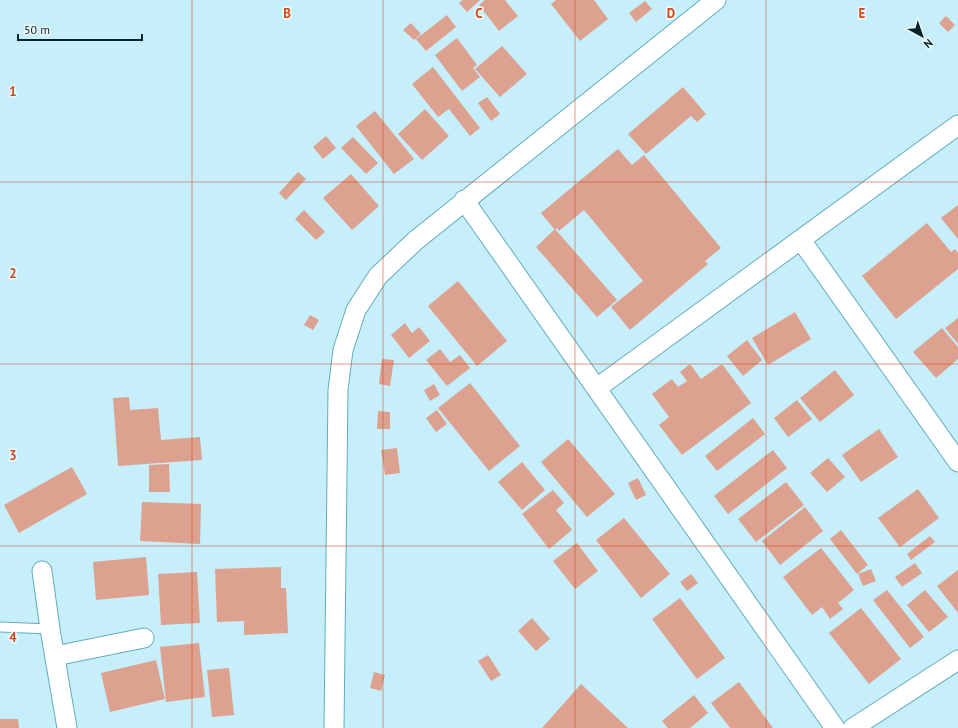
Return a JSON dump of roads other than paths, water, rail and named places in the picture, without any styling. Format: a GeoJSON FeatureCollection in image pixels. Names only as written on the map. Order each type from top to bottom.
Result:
{"type":"FeatureCollection","features":[{"type":"Feature","properties":{"kind":"street"},"geometry":{"type":"LineString","coordinates":[[334,728],[338,390],[343,350],[356,310],[378,276],[415,241],[464,200],[668,40],[716,0]]}},
{"type":"Feature","properties":{"kind":"street"},"geometry":{"type":"LineString","coordinates":[[597,388],[958,125]]}},
{"type":"Feature","properties":{"kind":"street"},"geometry":{"type":"LineString","coordinates":[[464,200],[835,728]]}},
{"type":"Feature","properties":{"kind":"street"},"geometry":{"type":"LineString","coordinates":[[801,240],[958,462]]}},
{"type":"Feature","properties":{"kind":"street"},"geometry":{"type":"LineString","coordinates":[[42,571],[50,629],[67,728]]}},
{"type":"Feature","properties":{"kind":"street"},"geometry":{"type":"LineString","coordinates":[[55,656],[144,638]]}},
{"type":"Feature","properties":{"kind":"street"},"geometry":{"type":"LineString","coordinates":[[853,728],[958,660]]}},
{"type":"Feature","properties":{"kind":"lane"},"geometry":{"type":"LineString","coordinates":[[0,627],[50,629]]}}]}
